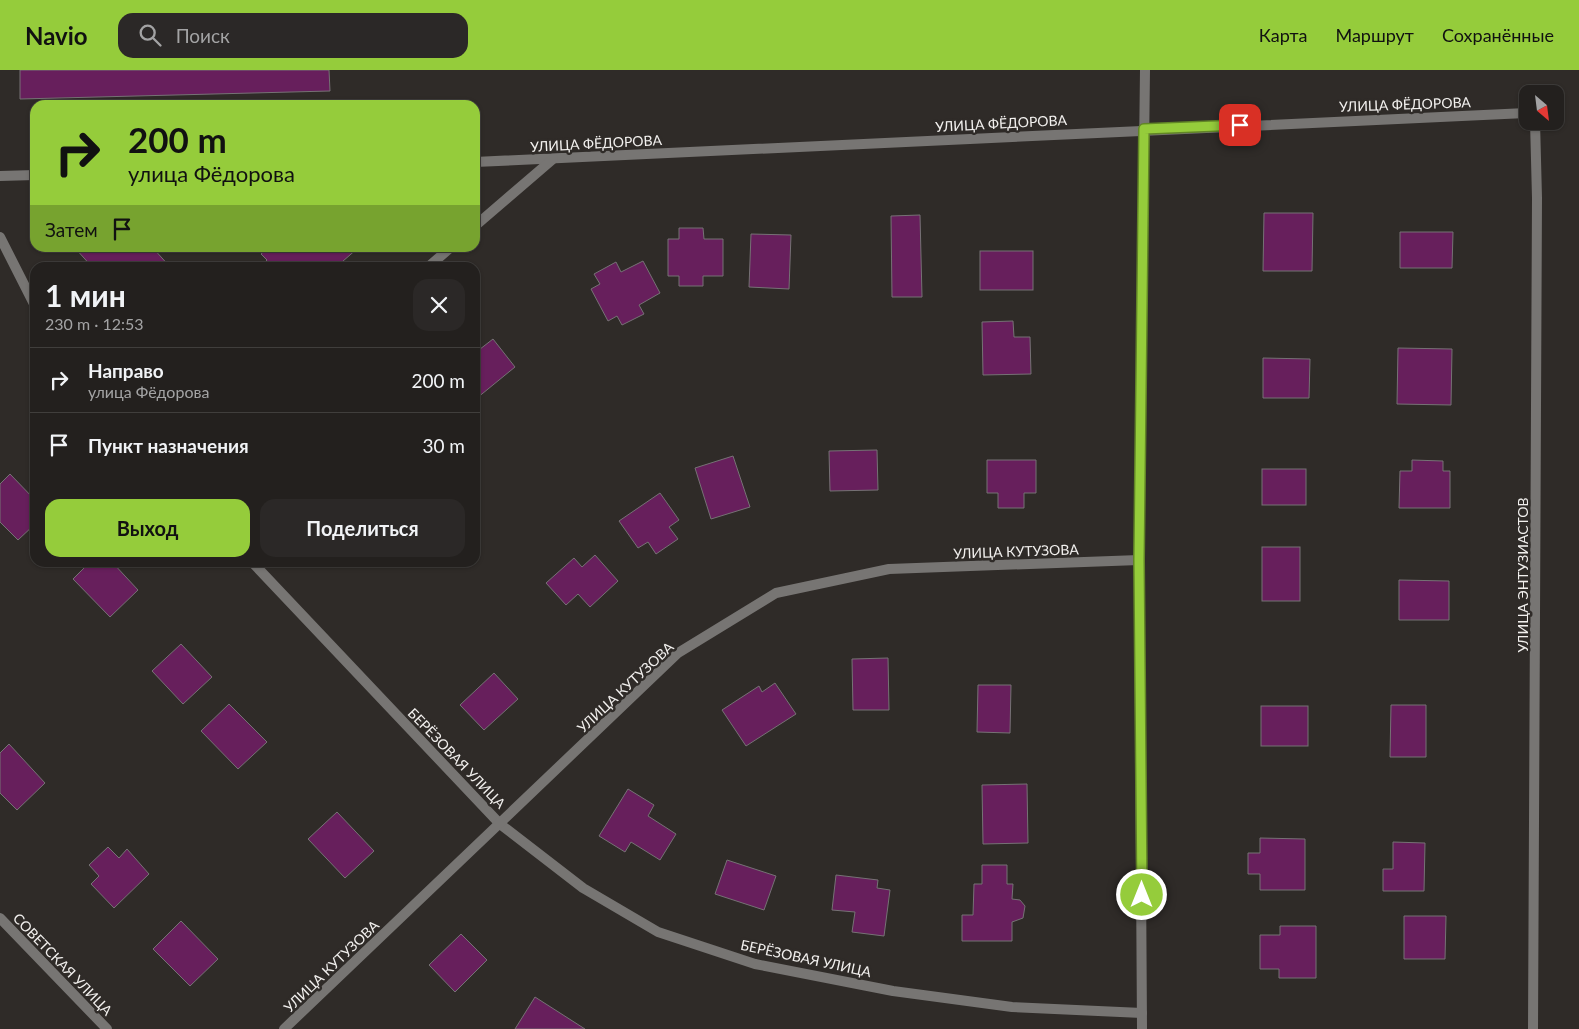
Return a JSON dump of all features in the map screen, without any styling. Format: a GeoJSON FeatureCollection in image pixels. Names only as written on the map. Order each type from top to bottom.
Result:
{"type":"FeatureCollection","features":[{"type":"Feature","properties":{"kind":"street"},"geometry":{"type":"LineString","coordinates":[[1142,1029],[1139,560],[1145,70]]}},
{"type":"Feature","properties":{"kind":"street","name":"УЛИЦА ФЁДОРОВА"},"geometry":{"type":"LineString","coordinates":[[480,162],[1144,129],[1519,113]]}},
{"type":"Feature","properties":{"kind":"street","name":"УЛИЦА ЭНТУЗИАСТОВ"},"geometry":{"type":"LineString","coordinates":[[1534,1029],[1537,208],[1535,130]]}},
{"type":"Feature","properties":{"kind":"street"},"geometry":{"type":"LineString","coordinates":[[480,222],[553,159]]}},
{"type":"Feature","properties":{"kind":"street"},"geometry":{"type":"LineString","coordinates":[[0,176],[30,175]]}},
{"type":"Feature","properties":{"kind":"street"},"geometry":{"type":"LineString","coordinates":[[0,237],[30,296]]}},
{"type":"Feature","properties":{"kind":"street"},"geometry":{"type":"LineString","coordinates":[[433,262],[445,252]]}},
{"type":"Feature","properties":{"kind":"street","name":"УЛИЦА КУТУЗОВА"},"geometry":{"type":"LineString","coordinates":[[284,1029],[678,653],[776,593],[889,569],[1139,560]]}},
{"type":"Feature","properties":{"kind":"street","name":"БЕРЁЗОВАЯ УЛИЦА"},"geometry":{"type":"LineString","coordinates":[[257,567],[500,824],[583,888],[658,932],[755,964],[893,991],[1012,1007],[1142,1013]]}},
{"type":"Feature","properties":{"kind":"street","name":"СОВЕТСКАЯ УЛИЦА"},"geometry":{"type":"LineString","coordinates":[[0,918],[107,1029]]}},
{"type":"Feature","properties":{"kind":"building"},"geometry":{"type":"Polygon","coordinates":[[[20,70],[329,70],[330,91],[20,99],[20,70]]]}},
{"type":"Feature","properties":{"kind":"building"},"geometry":{"type":"Polygon","coordinates":[[[1264,213],[1313,213],[1312,271],[1263,271],[1264,213]]]}},
{"type":"Feature","properties":{"kind":"building"},"geometry":{"type":"Polygon","coordinates":[[[920,215],[922,297],[892,297],[891,216],[920,215]]]}},
{"type":"Feature","properties":{"kind":"building"},"geometry":{"type":"Polygon","coordinates":[[[679,228],[703,228],[704,239],[723,239],[723,276],[703,276],[703,286],[679,286],[679,276],[668,276],[668,239],[679,239],[679,228]]]}},
{"type":"Feature","properties":{"kind":"building"},"geometry":{"type":"Polygon","coordinates":[[[1400,232],[1453,232],[1452,268],[1400,268],[1400,232]]]}},
{"type":"Feature","properties":{"kind":"building"},"geometry":{"type":"Polygon","coordinates":[[[751,234],[791,235],[789,289],[749,287],[751,234]]]}},
{"type":"Feature","properties":{"kind":"building"},"geometry":{"type":"Polygon","coordinates":[[[980,251],[1033,251],[1033,290],[980,290],[980,251]]]}},
{"type":"Feature","properties":{"kind":"building"},"geometry":{"type":"Polygon","coordinates":[[[79,252],[157,252],[166,262],[88,262],[79,252]]]}},
{"type":"Feature","properties":{"kind":"building"},"geometry":{"type":"Polygon","coordinates":[[[263,252],[353,252],[342,262],[265,262],[267,260],[261,254],[263,252]]]}},
{"type":"Feature","properties":{"kind":"building"},"geometry":{"type":"Polygon","coordinates":[[[643,261],[660,293],[639,305],[644,314],[622,325],[617,316],[608,321],[591,289],[600,284],[594,274],[616,262],[621,272],[643,261]]]}},
{"type":"Feature","properties":{"kind":"building"},"geometry":{"type":"Polygon","coordinates":[[[1013,321],[1014,337],[1030,337],[1031,374],[983,375],[982,322],[1013,321]]]}},
{"type":"Feature","properties":{"kind":"building"},"geometry":{"type":"Polygon","coordinates":[[[493,339],[515,367],[480,396],[480,349],[493,339]]]}},
{"type":"Feature","properties":{"kind":"building"},"geometry":{"type":"Polygon","coordinates":[[[1398,348],[1452,349],[1451,405],[1397,404],[1398,348]]]}},
{"type":"Feature","properties":{"kind":"building"},"geometry":{"type":"Polygon","coordinates":[[[1263,358],[1310,359],[1309,398],[1263,398],[1263,358]]]}},
{"type":"Feature","properties":{"kind":"building"},"geometry":{"type":"Polygon","coordinates":[[[877,450],[878,490],[830,491],[829,451],[877,450]]]}},
{"type":"Feature","properties":{"kind":"building"},"geometry":{"type":"Polygon","coordinates":[[[733,456],[750,507],[711,519],[695,468],[733,456]]]}},
{"type":"Feature","properties":{"kind":"building"},"geometry":{"type":"Polygon","coordinates":[[[987,460],[1036,460],[1036,493],[1024,493],[1024,508],[998,508],[998,493],[987,493],[987,460]]]}},
{"type":"Feature","properties":{"kind":"building"},"geometry":{"type":"Polygon","coordinates":[[[1412,460],[1443,461],[1443,471],[1450,471],[1450,508],[1399,508],[1400,471],[1412,471],[1412,460]]]}},
{"type":"Feature","properties":{"kind":"building"},"geometry":{"type":"Polygon","coordinates":[[[1262,469],[1306,469],[1306,505],[1262,505],[1262,469]]]}},
{"type":"Feature","properties":{"kind":"building"},"geometry":{"type":"Polygon","coordinates":[[[10,474],[30,495],[30,529],[18,540],[0,522],[0,484],[10,474]]]}},
{"type":"Feature","properties":{"kind":"building"},"geometry":{"type":"Polygon","coordinates":[[[660,493],[679,520],[669,527],[678,539],[656,554],[648,542],[638,548],[619,521],[660,493]]]}},
{"type":"Feature","properties":{"kind":"building"},"geometry":{"type":"Polygon","coordinates":[[[1262,547],[1300,547],[1300,601],[1262,601],[1262,547]]]}},
{"type":"Feature","properties":{"kind":"building"},"geometry":{"type":"Polygon","coordinates":[[[595,555],[618,581],[590,607],[578,594],[566,605],[546,583],[574,558],[582,567],[595,555]]]}},
{"type":"Feature","properties":{"kind":"building"},"geometry":{"type":"Polygon","coordinates":[[[85,567],[117,567],[138,590],[110,617],[73,579],[85,567]]]}},
{"type":"Feature","properties":{"kind":"building"},"geometry":{"type":"Polygon","coordinates":[[[1399,580],[1449,581],[1449,620],[1399,620],[1399,580]]]}},
{"type":"Feature","properties":{"kind":"building"},"geometry":{"type":"Polygon","coordinates":[[[181,644],[212,677],[183,704],[152,671],[181,644]]]}},
{"type":"Feature","properties":{"kind":"building"},"geometry":{"type":"Polygon","coordinates":[[[888,658],[889,710],[853,710],[852,659],[888,658]]]}},
{"type":"Feature","properties":{"kind":"building"},"geometry":{"type":"Polygon","coordinates":[[[494,673],[518,699],[484,730],[460,705],[494,673]]]}},
{"type":"Feature","properties":{"kind":"building"},"geometry":{"type":"Polygon","coordinates":[[[775,683],[796,714],[746,746],[722,710],[759,686],[762,692],[775,683]]]}},
{"type":"Feature","properties":{"kind":"building"},"geometry":{"type":"Polygon","coordinates":[[[978,685],[1011,685],[1010,733],[977,732],[978,685]]]}},
{"type":"Feature","properties":{"kind":"building"},"geometry":{"type":"Polygon","coordinates":[[[229,704],[267,742],[238,769],[201,731],[229,704]]]}},
{"type":"Feature","properties":{"kind":"building"},"geometry":{"type":"Polygon","coordinates":[[[1391,705],[1426,705],[1426,757],[1390,757],[1391,705]]]}},
{"type":"Feature","properties":{"kind":"building"},"geometry":{"type":"Polygon","coordinates":[[[1261,706],[1308,706],[1308,746],[1261,746],[1261,706]]]}},
{"type":"Feature","properties":{"kind":"building"},"geometry":{"type":"Polygon","coordinates":[[[9,744],[45,783],[17,810],[0,793],[0,753],[9,744]]]}},
{"type":"Feature","properties":{"kind":"building"},"geometry":{"type":"Polygon","coordinates":[[[1027,784],[1028,843],[983,844],[982,785],[1027,784]]]}},
{"type":"Feature","properties":{"kind":"building"},"geometry":{"type":"Polygon","coordinates":[[[628,789],[654,805],[648,816],[676,834],[660,860],[631,842],[625,852],[599,836],[628,789]]]}},
{"type":"Feature","properties":{"kind":"building"},"geometry":{"type":"Polygon","coordinates":[[[337,812],[374,851],[345,878],[308,839],[337,812]]]}},
{"type":"Feature","properties":{"kind":"building"},"geometry":{"type":"Polygon","coordinates":[[[1260,838],[1305,839],[1305,890],[1260,890],[1260,874],[1248,874],[1248,853],[1260,853],[1260,838]]]}},
{"type":"Feature","properties":{"kind":"building"},"geometry":{"type":"Polygon","coordinates":[[[1393,842],[1425,843],[1424,891],[1383,891],[1383,869],[1393,869],[1393,842]]]}},
{"type":"Feature","properties":{"kind":"building"},"geometry":{"type":"Polygon","coordinates":[[[108,847],[119,858],[127,849],[149,874],[114,908],[91,884],[99,876],[89,865],[108,847]]]}},
{"type":"Feature","properties":{"kind":"building"},"geometry":{"type":"Polygon","coordinates":[[[727,860],[776,876],[764,910],[715,894],[727,860]]]}},
{"type":"Feature","properties":{"kind":"building"},"geometry":{"type":"Polygon","coordinates":[[[982,865],[1007,865],[1007,884],[1013,884],[1012,899],[1020,900],[1025,906],[1023,918],[1012,922],[1012,941],[962,941],[962,915],[973,915],[974,884],[982,884],[982,865]]]}},
{"type":"Feature","properties":{"kind":"building"},"geometry":{"type":"Polygon","coordinates":[[[836,875],[878,880],[877,888],[890,890],[884,936],[852,932],[855,912],[832,910],[836,875]]]}},
{"type":"Feature","properties":{"kind":"building"},"geometry":{"type":"Polygon","coordinates":[[[1404,916],[1446,916],[1445,959],[1404,959],[1404,916]]]}},
{"type":"Feature","properties":{"kind":"building"},"geometry":{"type":"Polygon","coordinates":[[[181,921],[218,959],[190,986],[153,949],[181,921]]]}},
{"type":"Feature","properties":{"kind":"building"},"geometry":{"type":"Polygon","coordinates":[[[1280,926],[1316,926],[1316,978],[1279,978],[1279,969],[1260,969],[1260,935],[1280,935],[1280,926]]]}},
{"type":"Feature","properties":{"kind":"building"},"geometry":{"type":"Polygon","coordinates":[[[461,934],[487,960],[455,992],[429,965],[461,934]]]}},
{"type":"Feature","properties":{"kind":"building"},"geometry":{"type":"Polygon","coordinates":[[[535,997],[585,1029],[515,1029],[535,997]]]}},
{"type":"Feature","properties":{"kind":"route"},"geometry":{"type":"LineString","coordinates":[[1142,895],[1139,560],[1144,129],[1240,125]]}}]}
